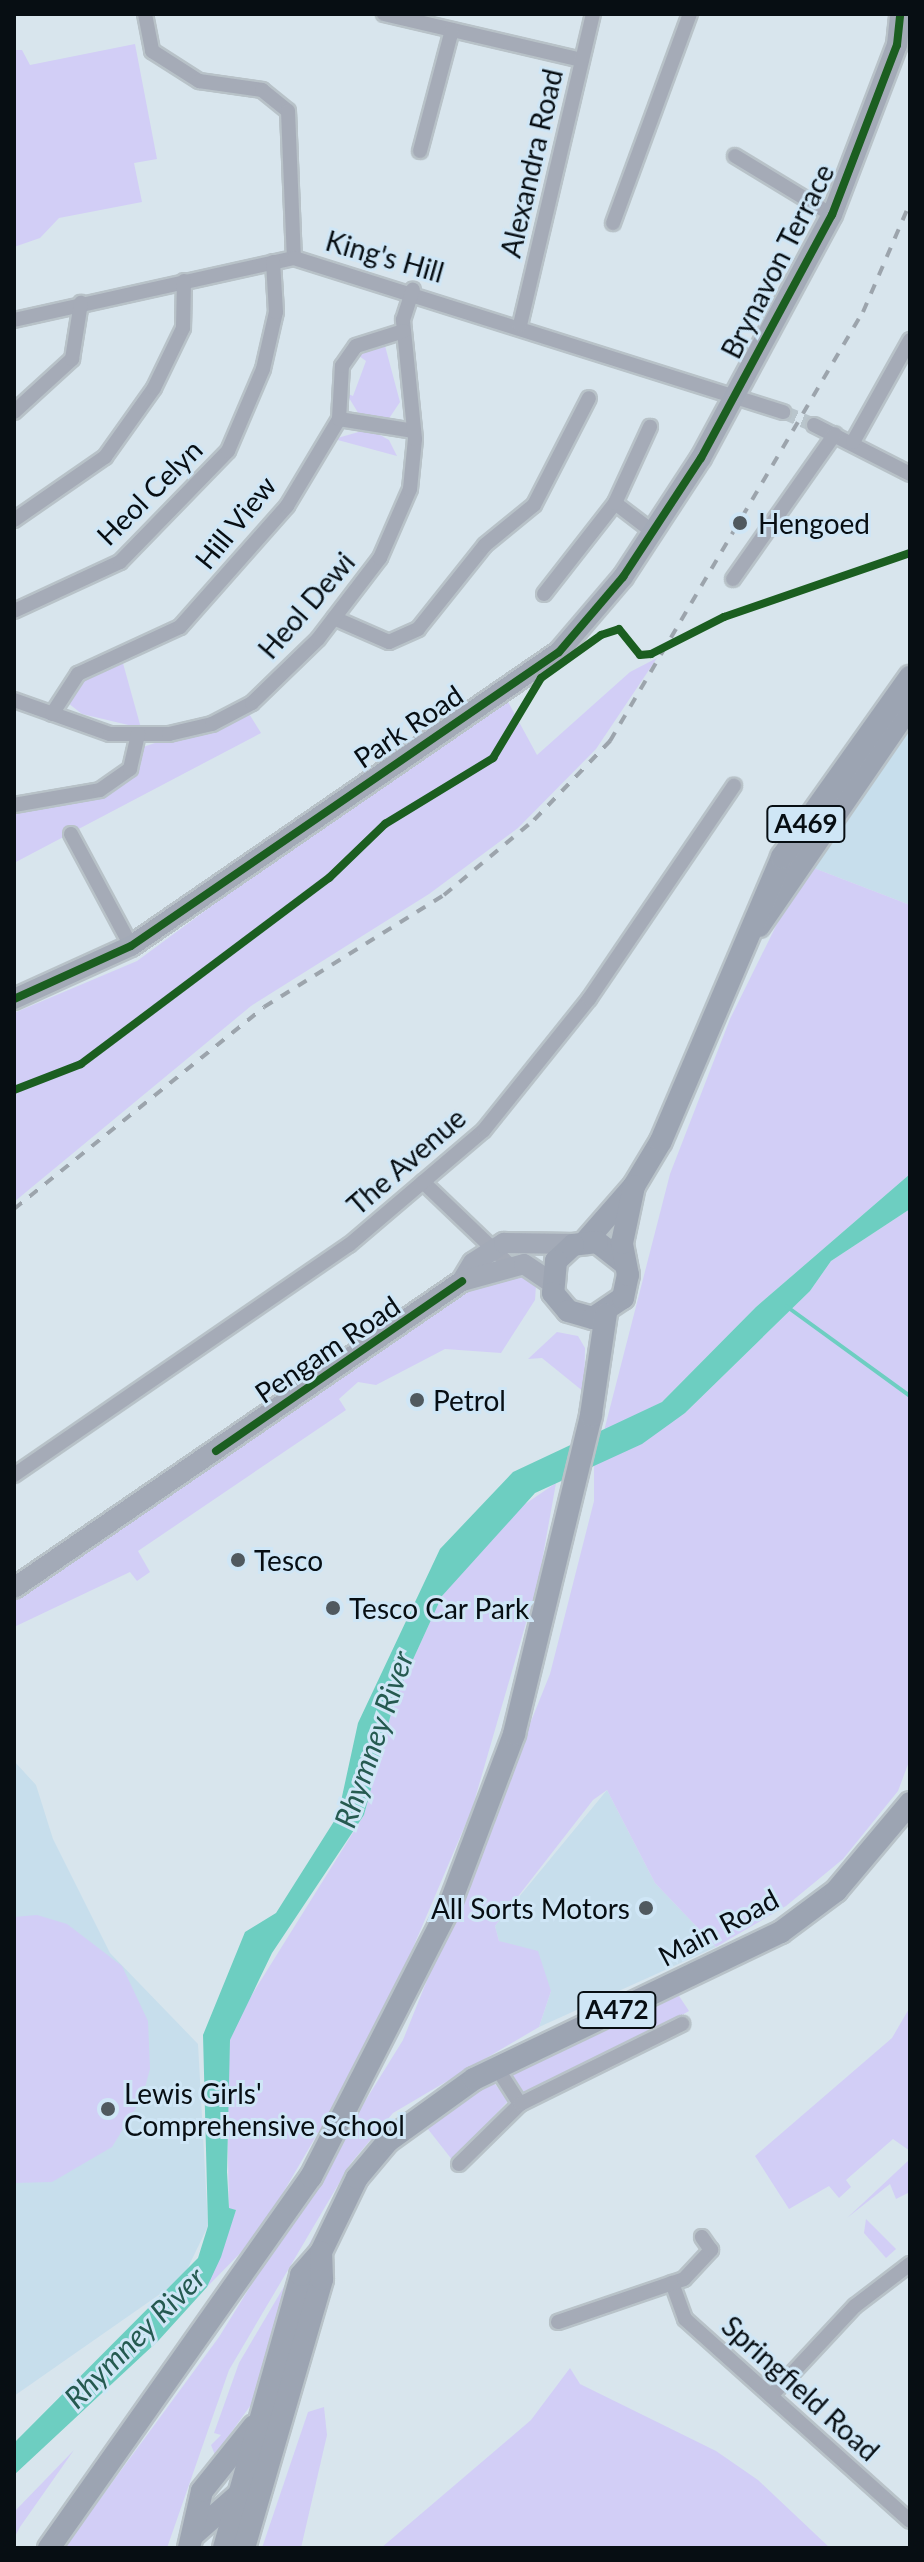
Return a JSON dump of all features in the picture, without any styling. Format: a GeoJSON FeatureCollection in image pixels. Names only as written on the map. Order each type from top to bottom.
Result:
{"type":"FeatureCollection","features":[{"type":"Feature","properties":{"kind":"main road","name":"A469"},"geometry":{"type":"LineString","coordinates":[[551,1282],[556,1261],[581,1243],[634,1186],[686,1089],[726,985],[782,857],[910,677]]}},
{"type":"Feature","properties":{"kind":"main road","name":"A469"},"geometry":{"type":"LineString","coordinates":[[726,985],[910,706]]}},
{"type":"Feature","properties":{"kind":"main road","name":"A469"},"geometry":{"type":"LineString","coordinates":[[49,2548],[302,2191],[412,1988],[514,1734],[591,1415],[606,1314],[628,1287],[624,1263],[634,1186]]}},
{"type":"Feature","properties":{"kind":"main road"},"geometry":{"type":"LineString","coordinates":[[581,1243],[607,1247],[624,1263]]}},
{"type":"Feature","properties":{"kind":"main road"},"geometry":{"type":"LineString","coordinates":[[551,1282],[568,1311],[606,1314]]}},
{"type":"Feature","properties":{"kind":"main road","name":"Main Road"},"geometry":{"type":"LineString","coordinates":[[321,2252],[349,2189],[388,2141],[497,2068],[781,1932],[836,1891],[910,1803]]}},
{"type":"Feature","properties":{"kind":"main road","name":"A472"},"geometry":{"type":"LineString","coordinates":[[191,2542],[191,2520],[207,2481],[259,2421],[301,2275],[321,2252]]}},
{"type":"Feature","properties":{"kind":"main road","name":"A472"},"geometry":{"type":"LineString","coordinates":[[191,2542],[239,2491],[266,2478],[322,2279],[321,2252]]}},
{"type":"Feature","properties":{"kind":"main road"},"geometry":{"type":"LineString","coordinates":[[224,2548],[259,2421]]}},
{"type":"Feature","properties":{"kind":"main road"},"geometry":{"type":"LineString","coordinates":[[244,2548],[266,2478]]}},
{"type":"Feature","properties":{"kind":"street"},"geometry":{"type":"LineString","coordinates":[[145,14],[152,51],[199,81],[262,90],[288,111],[294,258]]}},
{"type":"Feature","properties":{"kind":"street"},"geometry":{"type":"LineString","coordinates":[[384,14],[434,20],[452,30],[582,60]]}},
{"type":"Feature","properties":{"kind":"street","name":"Alexandra Road"},"geometry":{"type":"LineString","coordinates":[[520,325],[593,14]]}},
{"type":"Feature","properties":{"kind":"street"},"geometry":{"type":"LineString","coordinates":[[613,223],[690,14]]}},
{"type":"Feature","properties":{"kind":"street","name":"Brynavon Terrace"},"geometry":{"type":"LineString","coordinates":[[735,391],[832,215],[897,45],[897,15]]}},
{"type":"Feature","properties":{"kind":"street"},"geometry":{"type":"LineString","coordinates":[[420,151],[452,30]]}},
{"type":"Feature","properties":{"kind":"street"},"geometry":{"type":"LineString","coordinates":[[735,156],[832,215]]}},
{"type":"Feature","properties":{"kind":"street","name":"King's Hill"},"geometry":{"type":"LineString","coordinates":[[14,320],[294,258],[413,290],[735,391],[783,412]]}},
{"type":"Feature","properties":{"kind":"street","name":"Heol Celyn"},"geometry":{"type":"LineString","coordinates":[[14,611],[120,562],[228,451],[263,369],[276,312],[273,262]]}},
{"type":"Feature","properties":{"kind":"street"},"geometry":{"type":"LineString","coordinates":[[14,520],[105,457],[154,388],[183,328],[184,281]]}},
{"type":"Feature","properties":{"kind":"street","name":"Heol Dewi"},"geometry":{"type":"LineString","coordinates":[[14,700],[110,734],[138,734],[212,724],[252,703],[334,618],[380,558],[410,489],[414,431],[404,331],[413,290]]}},
{"type":"Feature","properties":{"kind":"street"},"geometry":{"type":"LineString","coordinates":[[14,412],[72,359],[81,303]]}},
{"type":"Feature","properties":{"kind":"street","name":"Hill View"},"geometry":{"type":"LineString","coordinates":[[52,714],[78,674],[180,627],[287,506],[339,419],[342,366],[356,346],[404,331]]}},
{"type":"Feature","properties":{"kind":"street"},"geometry":{"type":"LineString","coordinates":[[853,442],[910,340]]}},
{"type":"Feature","properties":{"kind":"street","name":"Park Road"},"geometry":{"type":"LineString","coordinates":[[14,999],[131,946],[559,652],[653,532],[735,391]]}},
{"type":"Feature","properties":{"kind":"street"},"geometry":{"type":"LineString","coordinates":[[334,618],[389,642],[418,629],[485,545],[534,505],[589,398]]}},
{"type":"Feature","properties":{"kind":"street"},"geometry":{"type":"LineString","coordinates":[[339,419],[414,431]]}},
{"type":"Feature","properties":{"kind":"street"},"geometry":{"type":"LineString","coordinates":[[814,425],[853,442],[910,474]]}},
{"type":"Feature","properties":{"kind":"street"},"geometry":{"type":"LineString","coordinates":[[544,594],[615,503],[650,427]]}},
{"type":"Feature","properties":{"kind":"street"},"geometry":{"type":"LineString","coordinates":[[733,579],[835,434]]}},
{"type":"Feature","properties":{"kind":"street"},"geometry":{"type":"LineString","coordinates":[[615,503],[653,532]]}},
{"type":"Feature","properties":{"kind":"street"},"geometry":{"type":"LineString","coordinates":[[14,805],[100,790],[130,769],[138,734]]}},
{"type":"Feature","properties":{"kind":"street","name":"The Avenue"},"geometry":{"type":"LineString","coordinates":[[14,1475],[338,1254],[484,1130],[589,999],[734,786]]}},
{"type":"Feature","properties":{"kind":"street"},"geometry":{"type":"LineString","coordinates":[[71,834],[131,946]]}},
{"type":"Feature","properties":{"kind":"street"},"geometry":{"type":"LineString","coordinates":[[423,1182],[510,1265],[524,1264],[551,1282]]}},
{"type":"Feature","properties":{"kind":"street"},"geometry":{"type":"LineString","coordinates":[[495,1249],[523,1240],[581,1243]]}},
{"type":"Feature","properties":{"kind":"street","name":"Pengam Road"},"geometry":{"type":"LineString","coordinates":[[14,1588],[462,1281],[495,1249]]}},
{"type":"Feature","properties":{"kind":"street","name":"Pengam Road"},"geometry":{"type":"LineString","coordinates":[[462,1281],[510,1265]]}},
{"type":"Feature","properties":{"kind":"street"},"geometry":{"type":"LineString","coordinates":[[459,2164],[520,2104],[682,2024]]}},
{"type":"Feature","properties":{"kind":"street"},"geometry":{"type":"LineString","coordinates":[[497,2068],[520,2104]]}},
{"type":"Feature","properties":{"kind":"street"},"geometry":{"type":"LineString","coordinates":[[558,2322],[672,2283],[709,2255],[702,2237]]}},
{"type":"Feature","properties":{"kind":"street"},"geometry":{"type":"LineString","coordinates":[[771,2396],[834,2328],[910,2264]]}},
{"type":"Feature","properties":{"kind":"street","name":"Springfield Road"},"geometry":{"type":"LineString","coordinates":[[672,2283],[685,2319],[910,2521]]}},
{"type":"Feature","properties":{"kind":"shaded area"},"geometry":{"type":"Polygon","coordinates":[[[135,44],[157,159],[134,163],[142,202],[59,218],[40,238],[14,247],[14,50],[22,50],[30,65],[135,44]]]}},
{"type":"Feature","properties":{"kind":"shaded area"},"geometry":{"type":"Polygon","coordinates":[[[384,342],[400,402],[388,420],[360,416],[346,393],[353,396],[366,361],[359,356],[384,342]]]}},
{"type":"Feature","properties":{"kind":"shaded area"},"geometry":{"type":"Polygon","coordinates":[[[369,429],[389,440],[397,456],[334,439],[369,429]]]}},
{"type":"Feature","properties":{"kind":"shaded area"},"geometry":{"type":"Polygon","coordinates":[[[121,656],[141,728],[82,714],[68,703],[75,681],[121,656]]]}},
{"type":"Feature","properties":{"kind":"shaded area"},"geometry":{"type":"Polygon","coordinates":[[[657,658],[596,749],[518,828],[429,894],[251,1006],[14,1202],[14,1013],[137,961],[380,782],[507,700],[537,755],[630,672],[657,658]]]}},
{"type":"Feature","properties":{"kind":"shaded area"},"geometry":{"type":"Polygon","coordinates":[[[248,712],[261,733],[14,863],[14,807],[101,793],[143,747],[248,712]]]}},
{"type":"Feature","properties":{"kind":"shaded area"},"geometry":{"type":"Polygon","coordinates":[[[910,713],[910,905],[806,865],[910,713]]]}},
{"type":"Feature","properties":{"kind":"shaded area"},"geometry":{"type":"Polygon","coordinates":[[[806,865],[910,905],[910,1174],[756,1307],[662,1402],[604,1431],[670,1174],[730,1019],[806,865]]]}},
{"type":"Feature","properties":{"kind":"shaded area"},"geometry":{"type":"Polygon","coordinates":[[[910,1209],[910,1759],[898,1791],[843,1859],[786,1906],[716,1947],[655,1883],[607,1790],[593,1800],[495,1926],[499,1941],[538,1951],[551,1991],[539,2027],[393,2113],[351,2163],[229,2370],[167,2548],[64,2548],[219,2337],[403,2040],[550,1674],[594,1501],[594,1466],[685,1413],[810,1291],[831,1261],[910,1209]]]}},
{"type":"Feature","properties":{"kind":"shaded area"},"geometry":{"type":"Polygon","coordinates":[[[522,1275],[536,1286],[535,1300],[501,1353],[445,1349],[376,1385],[358,1382],[339,1399],[346,1410],[138,1551],[150,1572],[137,1581],[130,1572],[14,1627],[14,1599],[438,1311],[489,1279],[522,1275]]]}},
{"type":"Feature","properties":{"kind":"shaded area"},"geometry":{"type":"Polygon","coordinates":[[[557,1332],[578,1336],[585,1348],[584,1392],[542,1358],[528,1359],[557,1332]]]}},
{"type":"Feature","properties":{"kind":"shaded area"},"geometry":{"type":"Polygon","coordinates":[[[556,1483],[539,1578],[472,1809],[378,2030],[259,2234],[207,2287],[236,2210],[229,2209],[227,2105],[230,2040],[243,2009],[364,1815],[395,1699],[442,1596],[509,1515],[556,1483]]]}},
{"type":"Feature","properties":{"kind":"shaded area","name":"Lewis Girls' Comprehensive School"},"geometry":{"type":"Polygon","coordinates":[[[14,1761],[36,1785],[53,1839],[110,1953],[198,2044],[208,2226],[183,2278],[14,2396],[14,1761]]]}},
{"type":"Feature","properties":{"kind":"shaded area"},"geometry":{"type":"Polygon","coordinates":[[[607,1790],[655,1883],[716,1947],[539,2027],[551,1991],[499,1941],[495,1926],[607,1790]]]}},
{"type":"Feature","properties":{"kind":"shaded area"},"geometry":{"type":"Polygon","coordinates":[[[37,1915],[67,1924],[122,1966],[148,2021],[150,2069],[142,2098],[112,2147],[52,2182],[14,2183],[14,1917],[37,1915]]]}},
{"type":"Feature","properties":{"kind":"shaded area"},"geometry":{"type":"Polygon","coordinates":[[[677,1993],[689,2011],[654,2031],[547,2085],[524,2092],[513,2083],[511,2072],[677,1993]]]}},
{"type":"Feature","properties":{"kind":"shaded area"},"geometry":{"type":"Polygon","coordinates":[[[910,2007],[910,2151],[893,2139],[846,2180],[851,2187],[839,2198],[829,2186],[789,2209],[755,2156],[892,2038],[910,2007]]]}},
{"type":"Feature","properties":{"kind":"shaded area"},"geometry":{"type":"Polygon","coordinates":[[[492,2080],[508,2101],[453,2161],[424,2124],[492,2080]]]}},
{"type":"Feature","properties":{"kind":"shaded area"},"geometry":{"type":"Polygon","coordinates":[[[910,2159],[910,2192],[896,2199],[890,2184],[847,2218],[910,2159]]]}},
{"type":"Feature","properties":{"kind":"shaded area"},"geometry":{"type":"Polygon","coordinates":[[[866,2219],[896,2249],[886,2258],[864,2233],[866,2219]]]}},
{"type":"Feature","properties":{"kind":"shaded area"},"geometry":{"type":"Polygon","coordinates":[[[319,2227],[292,2284],[258,2395],[215,2455],[211,2445],[221,2435],[214,2433],[239,2363],[319,2227]]]}},
{"type":"Feature","properties":{"kind":"shaded area"},"geometry":{"type":"Polygon","coordinates":[[[570,2368],[580,2384],[716,2451],[758,2480],[830,2548],[381,2548],[531,2420],[570,2368]]]}},
{"type":"Feature","properties":{"kind":"shaded area"},"geometry":{"type":"Polygon","coordinates":[[[324,2407],[327,2435],[301,2548],[262,2548],[308,2412],[324,2407]]]}},
{"type":"Feature","properties":{"kind":"shaded area"},"geometry":{"type":"Polygon","coordinates":[[[74,2450],[20,2527],[14,2538],[14,2512],[74,2450]]]}},
{"type":"Feature","properties":{"kind":"water","name":"Rhymney River"},"geometry":{"type":"Polygon","coordinates":[[[910,1174],[910,1209],[831,1261],[810,1291],[685,1413],[642,1444],[535,1493],[442,1596],[395,1699],[364,1815],[272,1953],[230,2040],[227,2172],[229,2208],[236,2210],[221,2257],[207,2287],[159,2340],[14,2475],[14,2443],[198,2258],[208,2226],[203,2035],[245,1932],[276,1913],[338,1815],[358,1723],[440,1549],[513,1472],[662,1402],[756,1307],[910,1174]]]}},
{"type":"Feature","properties":{"kind":"waterway"},"geometry":{"type":"LineString","coordinates":[[786,1306],[910,1396]]}},
{"type":"Feature","properties":{"kind":"tunnel"},"geometry":{"type":"LineString","coordinates":[[783,412],[814,425]]}},
{"type":"Feature","properties":{"kind":"railway"},"geometry":{"type":"LineString","coordinates":[[14,1209],[264,1007],[444,895],[534,820],[610,741],[863,312],[910,203]]}},
{"type":"Feature","properties":{"kind":"cycle path"},"geometry":{"type":"LineString","coordinates":[[14,999],[131,946],[559,652],[623,577],[701,458],[832,215],[897,45],[900,14]]}},
{"type":"Feature","properties":{"kind":"cycle path"},"geometry":{"type":"LineString","coordinates":[[14,1090],[81,1064],[329,878],[385,824],[493,758],[541,678],[601,635],[619,629],[640,655],[651,654],[724,617],[910,553]]}},
{"type":"Feature","properties":{"kind":"cycle path"},"geometry":{"type":"LineString","coordinates":[[216,1451],[462,1281]]}},
{"type":"Feature","properties":{"kind":"place","name":"Hengoed"},"geometry":{"type":"Point","coordinates":[740,523]}},
{"type":"Feature","properties":{"kind":"place","name":"Petrol"},"geometry":{"type":"Point","coordinates":[417,1400]}},
{"type":"Feature","properties":{"kind":"place","name":"Tesco"},"geometry":{"type":"Point","coordinates":[238,1560]}},
{"type":"Feature","properties":{"kind":"place","name":"Tesco Car Park"},"geometry":{"type":"Point","coordinates":[333,1608]}},
{"type":"Feature","properties":{"kind":"place","name":"All Sorts Motors"},"geometry":{"type":"Point","coordinates":[646,1908]}},
{"type":"Feature","properties":{"kind":"place","name":"Lewis Girls' Comprehensive School"},"geometry":{"type":"Point","coordinates":[108,2109]}}]}
